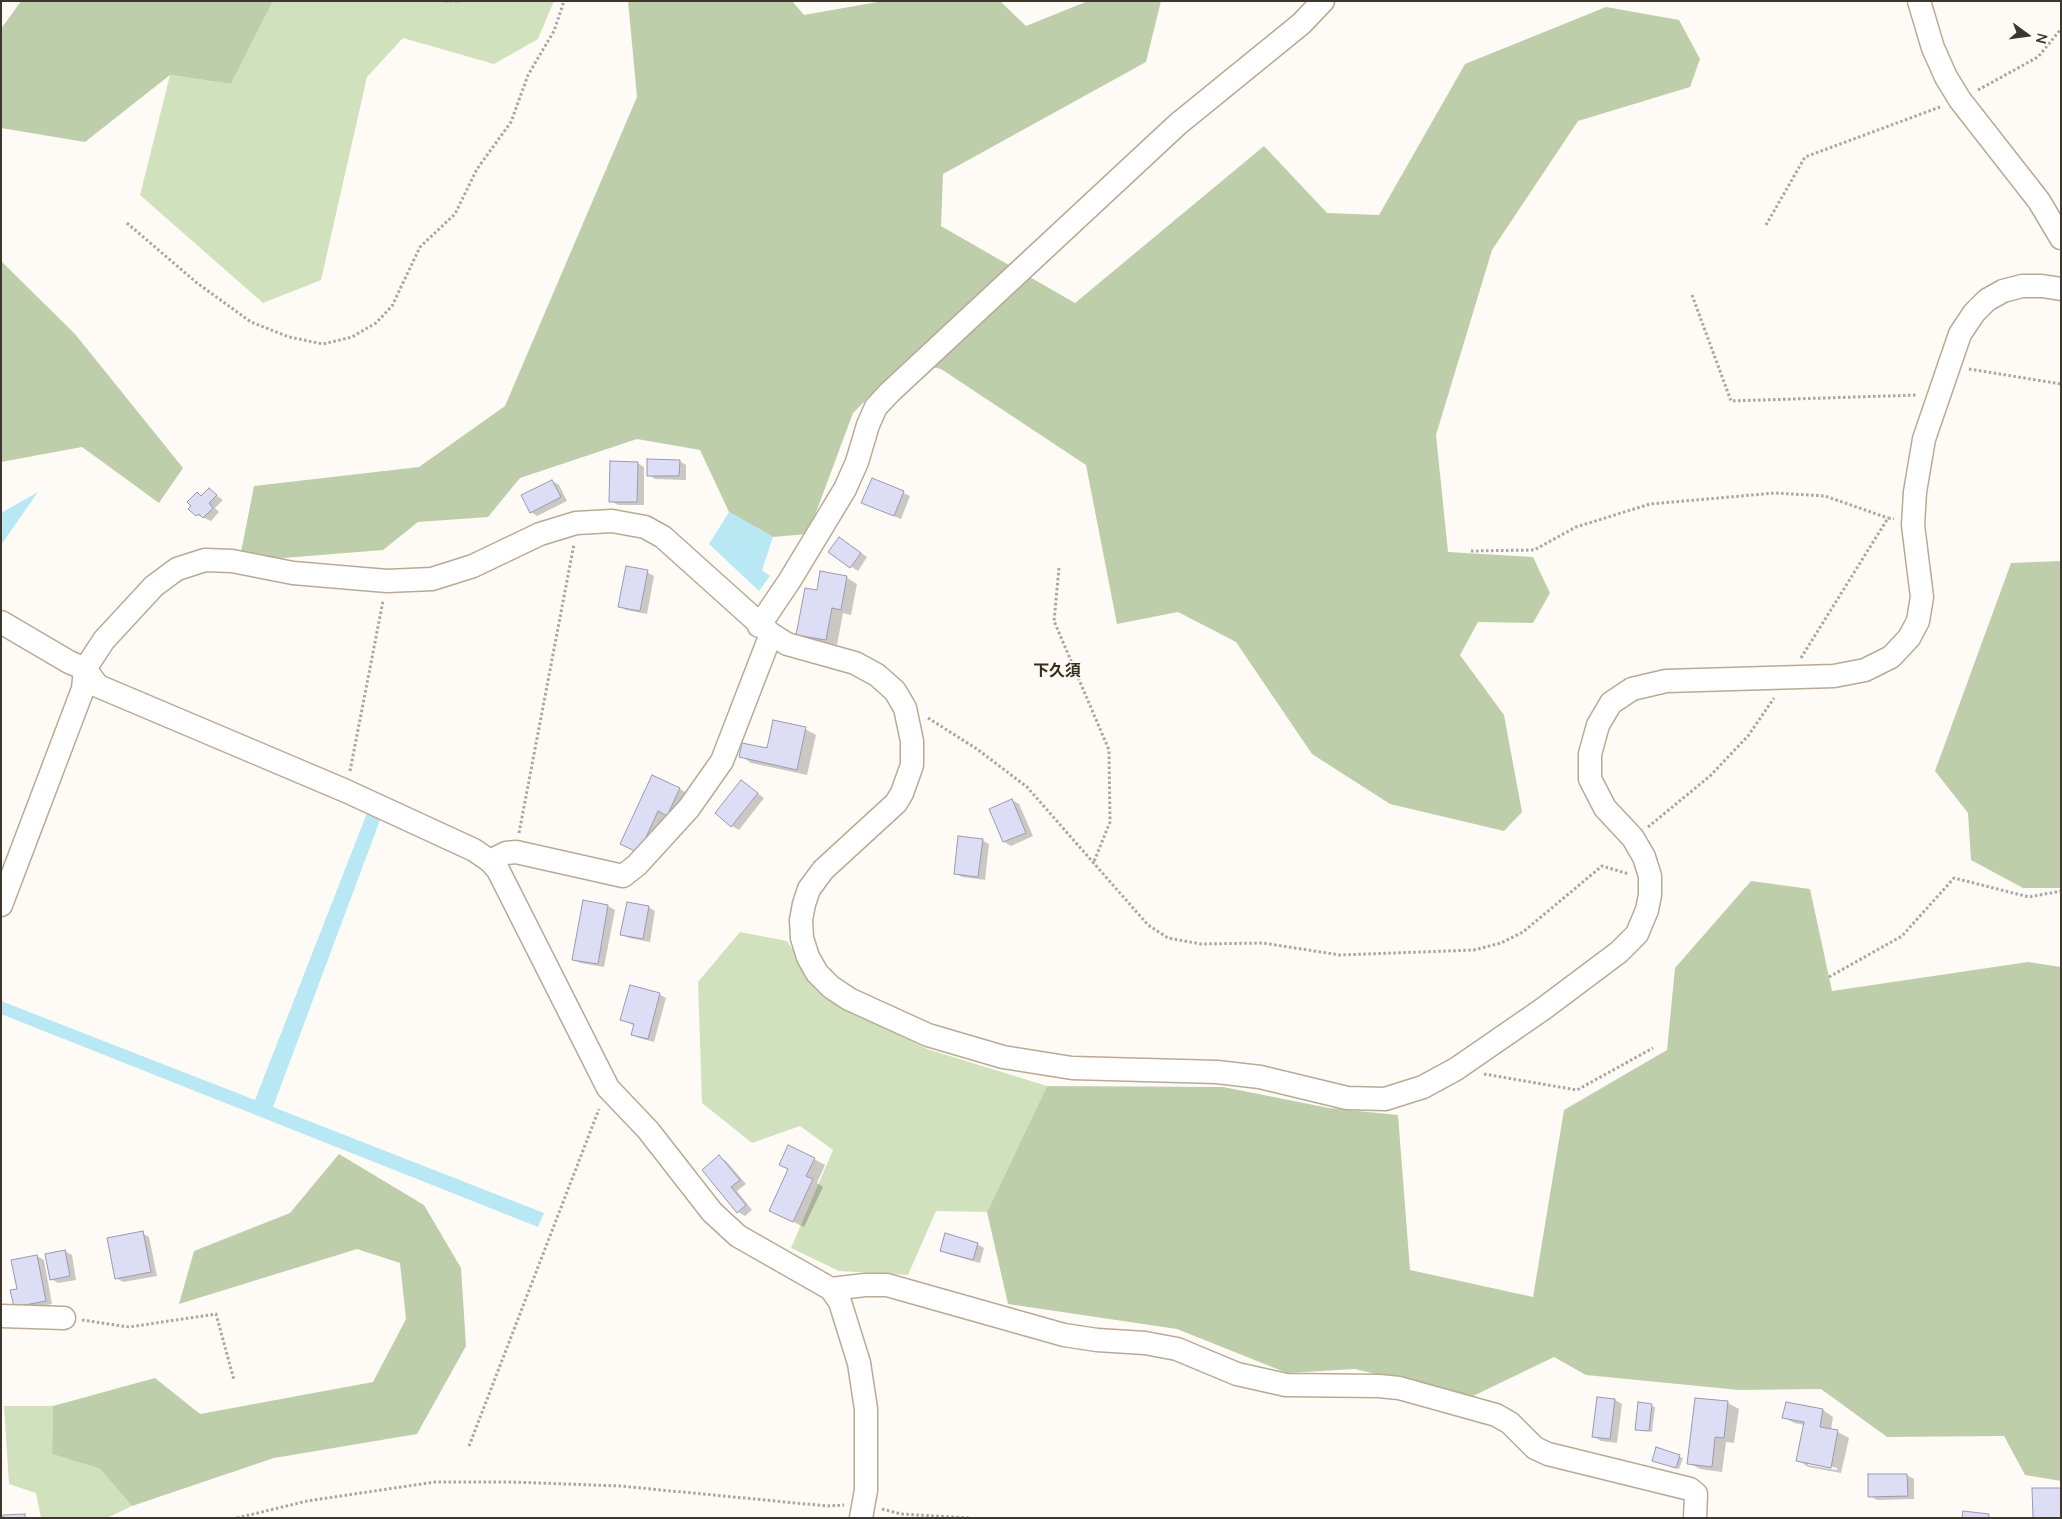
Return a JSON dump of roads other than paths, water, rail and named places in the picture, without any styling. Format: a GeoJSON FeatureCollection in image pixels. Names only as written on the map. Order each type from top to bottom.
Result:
{"type":"FeatureCollection","features":[{"type":"Feature","properties":{"kind":"street"},"geometry":{"type":"LineString","coordinates":[[490,861],[506,853],[516,852],[623,876],[637,865],[689,808],[722,761],[765,630],[790,580],[845,489],[857,462],[868,425],[876,408],[890,392],[1178,124],[1301,24],[1323,1]]}},
{"type":"Feature","properties":{"kind":"street"},"geometry":{"type":"LineString","coordinates":[[1919,1],[1932,48],[1946,77],[1960,100],[2039,201],[2061,238]]}},
{"type":"Feature","properties":{"kind":"street"},"geometry":{"type":"LineString","coordinates":[[1,905],[83,689],[85,669],[104,640],[154,586],[177,569],[205,560],[232,561],[293,574],[387,581],[432,578],[473,566],[540,534],[576,523],[612,521],[645,527],[663,537],[765,630],[787,644],[855,663],[877,675],[895,691],[905,708],[912,741],[912,765],[902,793],[896,803],[823,870],[809,889],[804,904],[801,920],[802,938],[808,957],[817,973],[831,987],[849,1000],[928,1035],[1003,1057],[1072,1068],[1217,1072],[1260,1077],[1347,1098],[1385,1098],[1423,1087],[1456,1069],[1544,1009],[1619,952],[1637,934],[1647,910],[1650,894],[1650,876],[1644,857],[1634,838],[1605,808],[1590,780],[1590,754],[1598,725],[1611,703],[1632,689],[1666,681],[1834,676],[1865,670],[1891,657],[1909,638],[1918,621],[1922,597],[1913,525],[1915,492],[1924,439],[1960,334],[1974,313],[1987,300],[2002,291],[2022,286],[2061,288]]}},
{"type":"Feature","properties":{"kind":"street"},"geometry":{"type":"LineString","coordinates":[[1,622],[69,662],[85,669],[98,686],[346,791],[474,850],[490,861],[498,870],[608,1088],[648,1130],[719,1218],[738,1236],[831,1289],[840,1302],[858,1363],[866,1409],[866,1490],[862,1511]]}},
{"type":"Feature","properties":{"kind":"street"},"geometry":{"type":"LineString","coordinates":[[831,1289],[865,1285],[887,1285],[1064,1335],[1097,1340],[1145,1343],[1177,1350],[1237,1374],[1286,1385],[1399,1388],[1496,1415],[1510,1423],[1535,1448],[1548,1454],[1690,1489],[1696,1494],[1695,1518]]}},
{"type":"Feature","properties":{"kind":"street"},"geometry":{"type":"LineString","coordinates":[[1,1316],[64,1318]]}},
{"type":"Feature","properties":{"kind":"water"},"geometry":{"type":"Polygon","coordinates":[[[38,492],[1,545],[1,513],[38,492]]]}},
{"type":"Feature","properties":{"kind":"water"},"geometry":{"type":"Polygon","coordinates":[[[729,512],[773,537],[762,570],[770,576],[759,591],[709,544],[729,512]]]}},
{"type":"Feature","properties":{"kind":"water"},"geometry":{"type":"Polygon","coordinates":[[[367,813],[380,820],[273,1107],[544,1213],[538,1227],[1,1014],[1,1001],[255,1100],[367,813]]]}},
{"type":"Feature","properties":{"kind":"district","name":"下久須"},"geometry":{"type":"Point","coordinates":[1057,672]}}]}
